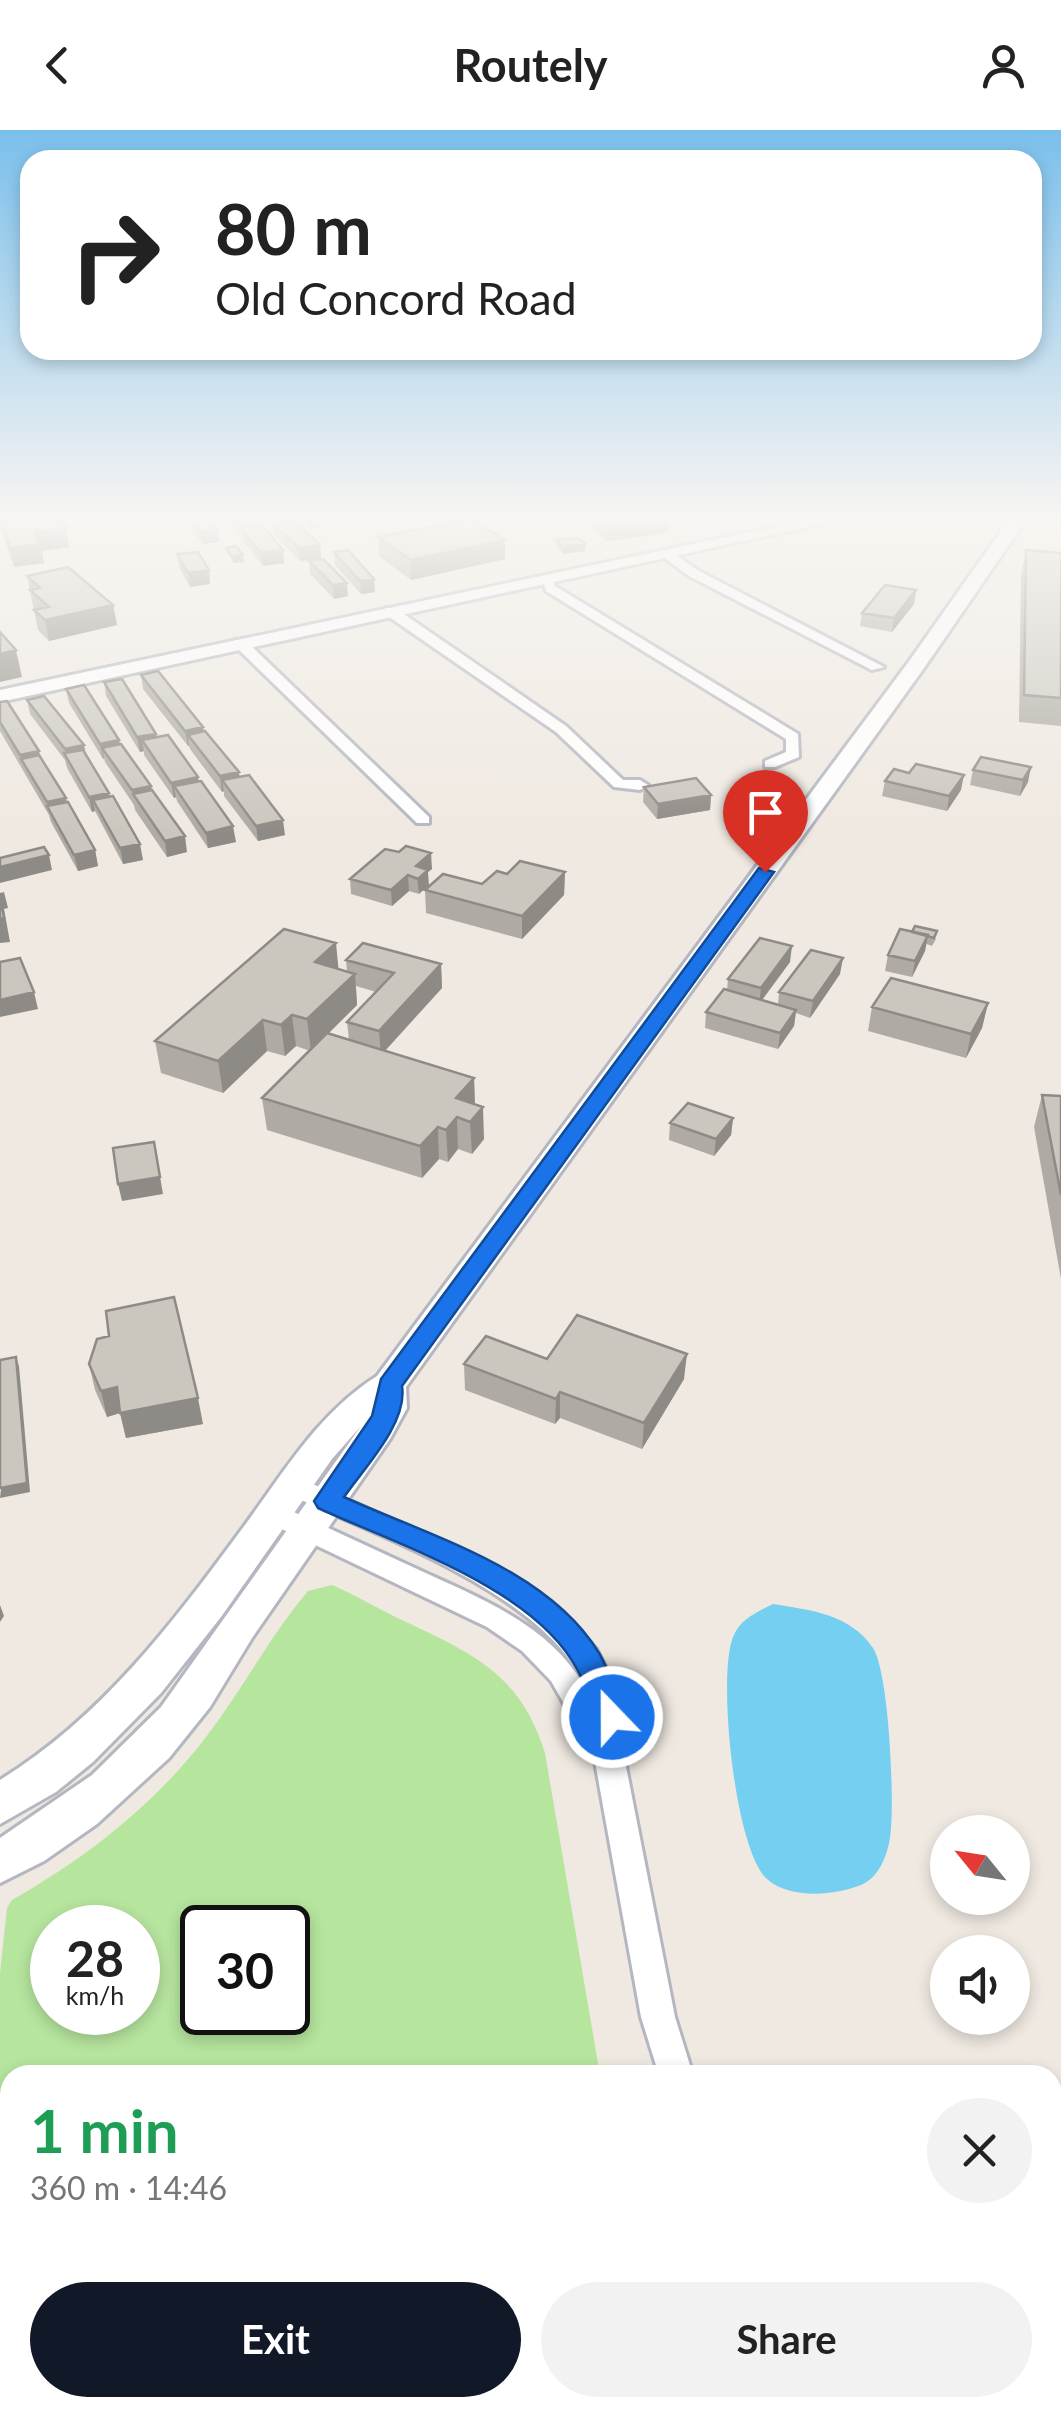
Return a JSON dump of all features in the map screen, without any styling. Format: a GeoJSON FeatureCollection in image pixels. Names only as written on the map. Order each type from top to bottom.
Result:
{"type":"FeatureCollection","features":[{"type":"Feature","properties":{"kind":"street"},"geometry":{"type":"LineString","coordinates":[[0,696],[344,621]]}},
{"type":"Feature","properties":{"kind":"street"},"geometry":{"type":"LineString","coordinates":[[404,621],[561,729],[618,784],[640,785]]}},
{"type":"Feature","properties":{"kind":"street"},"geometry":{"type":"LineString","coordinates":[[603,621],[793,737],[794,754],[770,764]]}},
{"type":"Feature","properties":{"kind":"street"},"geometry":{"type":"LineString","coordinates":[[786,621],[876,667]]}},
{"type":"Feature","properties":{"kind":"street"},"geometry":{"type":"LineString","coordinates":[[0,1862],[60,1826],[112,1786],[194,1696],[242,1620],[348,1416],[389,1385],[947,621]]}},
{"type":"Feature","properties":{"kind":"street"},"geometry":{"type":"LineString","coordinates":[[240,643],[423,820]]}},
{"type":"Feature","properties":{"kind":"street"},"geometry":{"type":"LineString","coordinates":[[301,1507],[519,1632],[562,1673],[592,1730],[608,1751],[658,2016],[673,2065]]}},
{"type":"Feature","properties":{"kind":"street"},"geometry":{"type":"LineString","coordinates":[[0,1804],[76,1754],[134,1695],[301,1507]]}},
{"type":"Feature","properties":{"kind":"green space"},"geometry":{"type":"Polygon","coordinates":[[[332,1585],[451,1644],[491,1669],[522,1703],[545,1753],[598,2065],[0,2065],[0,1973],[7,1908],[12,1900],[92,1848],[141,1807],[186,1762],[308,1591],[332,1585]]]}},
{"type":"Feature","properties":{"kind":"water"},"geometry":{"type":"Polygon","coordinates":[[[773,1604],[841,1621],[864,1637],[878,1662],[889,1735],[890,1836],[874,1876],[850,1889],[812,1894],[776,1885],[756,1862],[746,1835],[728,1724],[729,1658],[740,1625],[773,1604]]]}},
{"type":"Feature","properties":{"kind":"building"},"geometry":{"type":"Polygon","coordinates":[[[1025,621],[1061,621],[1061,698],[1024,695],[1025,621]]]}},
{"type":"Feature","properties":{"kind":"building"},"geometry":{"type":"Polygon","coordinates":[[[0,632],[16,650],[0,654],[0,632]]]}},
{"type":"Feature","properties":{"kind":"building"},"geometry":{"type":"Polygon","coordinates":[[[158,671],[203,727],[185,731],[141,675],[158,671]]]}},
{"type":"Feature","properties":{"kind":"building"},"geometry":{"type":"Polygon","coordinates":[[[122,679],[156,734],[137,737],[104,682],[122,679]]]}},
{"type":"Feature","properties":{"kind":"building"},"geometry":{"type":"Polygon","coordinates":[[[84,685],[119,740],[100,744],[66,689],[84,685]]]}},
{"type":"Feature","properties":{"kind":"building"},"geometry":{"type":"Polygon","coordinates":[[[44,696],[84,745],[65,749],[27,700],[44,696]]]}},
{"type":"Feature","properties":{"kind":"building"},"geometry":{"type":"Polygon","coordinates":[[[7,701],[39,751],[20,755],[0,722],[0,702],[7,701]]]}},
{"type":"Feature","properties":{"kind":"building"},"geometry":{"type":"Polygon","coordinates":[[[205,731],[239,772],[220,776],[188,735],[205,731]]]}},
{"type":"Feature","properties":{"kind":"building"},"geometry":{"type":"Polygon","coordinates":[[[168,735],[198,777],[171,783],[142,740],[168,735]]]}},
{"type":"Feature","properties":{"kind":"building"},"geometry":{"type":"Polygon","coordinates":[[[121,744],[151,786],[132,790],[102,748],[121,744]]]}},
{"type":"Feature","properties":{"kind":"building"},"geometry":{"type":"Polygon","coordinates":[[[83,750],[109,793],[89,797],[64,753],[83,750]]]}},
{"type":"Feature","properties":{"kind":"building"},"geometry":{"type":"Polygon","coordinates":[[[39,755],[66,798],[47,802],[21,759],[39,755]]]}},
{"type":"Feature","properties":{"kind":"building"},"geometry":{"type":"Polygon","coordinates":[[[981,757],[1031,767],[1023,780],[973,770],[981,757]]]}},
{"type":"Feature","properties":{"kind":"building"},"geometry":{"type":"Polygon","coordinates":[[[916,764],[964,775],[949,796],[885,781],[894,769],[909,773],[916,764]]]}},
{"type":"Feature","properties":{"kind":"building"},"geometry":{"type":"Polygon","coordinates":[[[249,775],[283,820],[256,826],[222,780],[249,775]]]}},
{"type":"Feature","properties":{"kind":"building"},"geometry":{"type":"Polygon","coordinates":[[[696,778],[711,795],[658,804],[644,787],[696,778]]]}},
{"type":"Feature","properties":{"kind":"building"},"geometry":{"type":"Polygon","coordinates":[[[201,781],[233,826],[206,833],[174,786],[201,781]]]}},
{"type":"Feature","properties":{"kind":"building"},"geometry":{"type":"Polygon","coordinates":[[[152,790],[185,836],[165,841],[133,794],[152,790]]]}},
{"type":"Feature","properties":{"kind":"building"},"geometry":{"type":"Polygon","coordinates":[[[113,796],[140,844],[120,848],[93,800],[113,796]]]}},
{"type":"Feature","properties":{"kind":"building"},"geometry":{"type":"Polygon","coordinates":[[[68,802],[95,850],[74,855],[47,806],[68,802]]]}},
{"type":"Feature","properties":{"kind":"building"},"geometry":{"type":"Polygon","coordinates":[[[406,846],[431,853],[416,866],[428,870],[418,879],[408,875],[391,890],[350,879],[385,849],[399,852],[406,846]]]}},
{"type":"Feature","properties":{"kind":"building"},"geometry":{"type":"Polygon","coordinates":[[[44,847],[49,855],[0,867],[0,858],[44,847]]]}},
{"type":"Feature","properties":{"kind":"building"},"geometry":{"type":"Polygon","coordinates":[[[520,861],[565,872],[522,916],[425,890],[443,874],[482,884],[497,871],[507,874],[520,861]]]}},
{"type":"Feature","properties":{"kind":"building"},"geometry":{"type":"Polygon","coordinates":[[[915,926],[937,931],[934,938],[912,932],[915,926]]]}},
{"type":"Feature","properties":{"kind":"building"},"geometry":{"type":"Polygon","coordinates":[[[284,929],[336,943],[315,962],[355,974],[307,1019],[292,1015],[281,1025],[263,1020],[218,1061],[155,1041],[284,929]]]}},
{"type":"Feature","properties":{"kind":"building"},"geometry":{"type":"Polygon","coordinates":[[[900,929],[928,935],[915,961],[888,955],[900,929]]]}},
{"type":"Feature","properties":{"kind":"building"},"geometry":{"type":"Polygon","coordinates":[[[760,938],[792,946],[761,988],[728,979],[760,938]]]}},
{"type":"Feature","properties":{"kind":"building"},"geometry":{"type":"Polygon","coordinates":[[[363,943],[441,964],[379,1031],[347,1022],[394,973],[346,960],[363,943]]]}},
{"type":"Feature","properties":{"kind":"building"},"geometry":{"type":"Polygon","coordinates":[[[811,950],[843,958],[813,1001],[779,992],[811,950]]]}},
{"type":"Feature","properties":{"kind":"building"},"geometry":{"type":"Polygon","coordinates":[[[20,958],[34,992],[0,1000],[0,962],[20,958]]]}},
{"type":"Feature","properties":{"kind":"building"},"geometry":{"type":"Polygon","coordinates":[[[891,978],[988,1003],[971,1034],[872,1007],[891,978]]]}},
{"type":"Feature","properties":{"kind":"building"},"geometry":{"type":"Polygon","coordinates":[[[724,989],[796,1010],[780,1033],[706,1012],[724,989]]]}},
{"type":"Feature","properties":{"kind":"building"},"geometry":{"type":"Polygon","coordinates":[[[327,1033],[474,1078],[456,1098],[483,1107],[470,1122],[457,1117],[446,1130],[438,1127],[420,1146],[262,1098],[327,1033]]]}},
{"type":"Feature","properties":{"kind":"building"},"geometry":{"type":"Polygon","coordinates":[[[1042,1095],[1061,1096],[1061,1195],[1042,1095]]]}},
{"type":"Feature","properties":{"kind":"building"},"geometry":{"type":"Polygon","coordinates":[[[688,1103],[733,1118],[716,1139],[670,1123],[688,1103]]]}},
{"type":"Feature","properties":{"kind":"building"},"geometry":{"type":"Polygon","coordinates":[[[154,1142],[160,1177],[118,1184],[113,1148],[154,1142]]]}},
{"type":"Feature","properties":{"kind":"building"},"geometry":{"type":"Polygon","coordinates":[[[174,1297],[198,1398],[120,1413],[117,1387],[101,1391],[89,1364],[97,1339],[109,1336],[106,1311],[174,1297]]]}},
{"type":"Feature","properties":{"kind":"building"},"geometry":{"type":"Polygon","coordinates":[[[577,1315],[687,1354],[644,1423],[560,1392],[556,1399],[464,1364],[486,1336],[547,1359],[577,1315]]]}},
{"type":"Feature","properties":{"kind":"building"},"geometry":{"type":"Polygon","coordinates":[[[16,1357],[27,1483],[0,1488],[0,1360],[16,1357]]]}},
{"type":"Feature","properties":{"kind":"route"},"geometry":{"type":"LineString","coordinates":[[612,1717],[588,1661],[569,1635],[537,1605],[488,1574],[327,1501],[384,1419],[391,1398],[389,1385],[765,872]]}}]}
